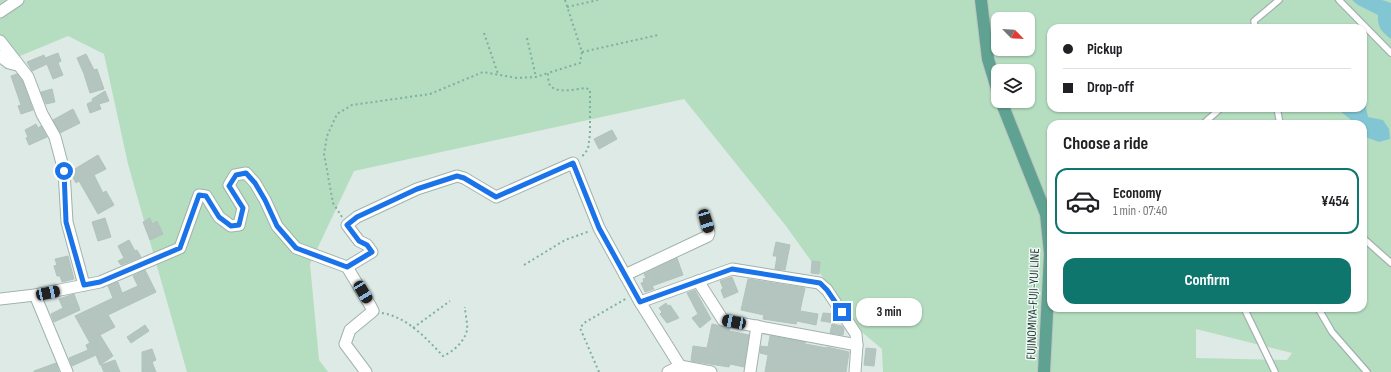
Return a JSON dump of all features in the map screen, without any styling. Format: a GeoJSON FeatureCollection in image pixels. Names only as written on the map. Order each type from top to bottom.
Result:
{"type":"FeatureCollection","features":[{"type":"Feature","properties":{"kind":"main road"},"geometry":{"type":"LineString","coordinates":[[981,0],[988,60],[991,70]]}},
{"type":"Feature","properties":{"kind":"main road","name":"FUJINOMIYA-FUJI-YUI LINE"},"geometry":{"type":"LineString","coordinates":[[1004,108],[1046,214],[1047,224]]}},
{"type":"Feature","properties":{"kind":"main road","name":"FUJINOMIYA-FUJI-YUI LINE"},"geometry":{"type":"LineString","coordinates":[[1044,372],[1047,312]]}},
{"type":"Feature","properties":{"kind":"street"},"geometry":{"type":"LineString","coordinates":[[0,12],[18,0]]}},
{"type":"Feature","properties":{"kind":"street"},"geometry":{"type":"LineString","coordinates":[[0,41],[28,77],[42,114],[55,137],[64,171],[66,222],[84,285]]}},
{"type":"Feature","properties":{"kind":"street"},"geometry":{"type":"LineString","coordinates":[[0,56],[9,63],[19,66]]}},
{"type":"Feature","properties":{"kind":"street"},"geometry":{"type":"LineString","coordinates":[[347,267],[372,252],[367,245],[359,241],[347,225],[357,217],[417,189],[457,176],[464,178],[496,197],[573,163],[599,228],[680,369]]}},
{"type":"Feature","properties":{"kind":"street"},"geometry":{"type":"LineString","coordinates":[[0,299],[35,296],[100,282],[180,248],[199,195],[206,196],[219,217],[231,226],[239,225],[243,208],[229,186],[236,175],[246,173],[255,183],[265,200],[277,226],[296,248],[347,267],[373,311],[350,330],[345,344],[366,372]]}},
{"type":"Feature","properties":{"kind":"street"},"geometry":{"type":"LineString","coordinates":[[625,275],[708,236],[710,233],[706,221]]}},
{"type":"Feature","properties":{"kind":"street"},"geometry":{"type":"LineString","coordinates":[[638,298],[698,281],[732,269],[820,283],[827,290],[856,334],[857,345],[855,372]]}},
{"type":"Feature","properties":{"kind":"street"},"geometry":{"type":"LineString","coordinates":[[698,281],[723,320],[857,345]]}},
{"type":"Feature","properties":{"kind":"street"},"geometry":{"type":"LineString","coordinates":[[35,296],[67,372]]}},
{"type":"Feature","properties":{"kind":"street"},"geometry":{"type":"LineString","coordinates":[[750,372],[757,326]]}},
{"type":"Feature","properties":{"kind":"street"},"geometry":{"type":"LineString","coordinates":[[668,372],[680,369],[711,372]]}},
{"type":"Feature","properties":{"kind":"lane"},"geometry":{"type":"LineString","coordinates":[[1254,24],[1254,21],[1279,0]]}},
{"type":"Feature","properties":{"kind":"lane"},"geometry":{"type":"LineString","coordinates":[[1339,0],[1363,24]]}},
{"type":"Feature","properties":{"kind":"lane"},"geometry":{"type":"LineString","coordinates":[[1367,29],[1391,53]]}},
{"type":"Feature","properties":{"kind":"lane"},"geometry":{"type":"LineString","coordinates":[[1208,120],[1216,112]]}},
{"type":"Feature","properties":{"kind":"lane"},"geometry":{"type":"LineString","coordinates":[[1367,242],[1391,263]]}},
{"type":"Feature","properties":{"kind":"lane"},"geometry":{"type":"LineString","coordinates":[[1246,312],[1275,372]]}},
{"type":"Feature","properties":{"kind":"lane"},"geometry":{"type":"LineString","coordinates":[[1320,312],[1332,332],[1367,372]]}},
{"type":"Feature","properties":{"kind":"path"},"geometry":{"type":"LineString","coordinates":[[347,225],[333,203],[324,154],[327,136],[337,114],[352,105],[430,94],[484,72],[517,78],[536,77],[580,63],[582,52],[565,0]]}},
{"type":"Feature","properties":{"kind":"path"},"geometry":{"type":"LineString","coordinates":[[567,7],[598,0]]}},
{"type":"Feature","properties":{"kind":"path"},"geometry":{"type":"LineString","coordinates":[[484,33],[498,74]]}},
{"type":"Feature","properties":{"kind":"path"},"geometry":{"type":"LineString","coordinates":[[582,52],[658,35]]}},
{"type":"Feature","properties":{"kind":"path"},"geometry":{"type":"LineString","coordinates":[[527,38],[536,77]]}},
{"type":"Feature","properties":{"kind":"path"},"geometry":{"type":"LineString","coordinates":[[548,73],[549,84],[553,89],[586,88],[590,90],[590,134],[588,149],[582,157],[573,163]]}},
{"type":"Feature","properties":{"kind":"path"},"geometry":{"type":"LineString","coordinates":[[524,265],[565,240],[599,228]]}},
{"type":"Feature","properties":{"kind":"path"},"geometry":{"type":"LineString","coordinates":[[599,372],[580,328],[584,323],[614,304],[638,298]]}},
{"type":"Feature","properties":{"kind":"path"},"geometry":{"type":"LineString","coordinates":[[413,328],[450,301]]}},
{"type":"Feature","properties":{"kind":"path"},"geometry":{"type":"LineString","coordinates":[[373,311],[390,314],[407,322],[443,356],[450,353],[464,338],[468,329],[464,307]]}},
{"type":"Feature","properties":{"kind":"green space"},"geometry":{"type":"Polygon","coordinates":[[[0,0],[1391,0],[1391,372],[883,372],[882,349],[863,333],[786,226],[684,99],[354,171],[310,264],[319,360],[328,372],[187,372],[128,164],[104,54],[68,36],[20,56],[5,56],[0,51],[0,0]],[[1196,329],[1196,358],[1287,360],[1292,353],[1196,329]]]}},
{"type":"Feature","properties":{"kind":"water"},"geometry":{"type":"Polygon","coordinates":[[[1352,0],[1382,0],[1391,3],[1391,39],[1381,29],[1378,23],[1378,15],[1358,5],[1352,0]]]}},
{"type":"Feature","properties":{"kind":"water"},"geometry":{"type":"Polygon","coordinates":[[[1341,112],[1367,112],[1368,117],[1383,120],[1389,129],[1390,139],[1379,142],[1367,138],[1367,120],[1350,119],[1341,112]]]}},
{"type":"Feature","properties":{"kind":"building"},"geometry":{"type":"Polygon","coordinates":[[[58,53],[61,61],[58,63],[63,75],[53,79],[47,64],[32,71],[27,62],[44,55],[45,58],[58,53]]]}},
{"type":"Feature","properties":{"kind":"building"},"geometry":{"type":"Polygon","coordinates":[[[86,54],[94,70],[97,69],[104,89],[90,93],[77,58],[86,54]]]}},
{"type":"Feature","properties":{"kind":"building"},"geometry":{"type":"Polygon","coordinates":[[[17,74],[22,80],[33,110],[21,114],[18,106],[21,105],[11,76],[17,74]]]}},
{"type":"Feature","properties":{"kind":"building"},"geometry":{"type":"Polygon","coordinates":[[[52,89],[55,102],[46,104],[41,92],[52,89]]]}},
{"type":"Feature","properties":{"kind":"building"},"geometry":{"type":"Polygon","coordinates":[[[105,91],[109,101],[99,104],[101,109],[90,113],[87,104],[105,91]]]}},
{"type":"Feature","properties":{"kind":"building"},"geometry":{"type":"Polygon","coordinates":[[[73,109],[80,123],[60,133],[53,120],[73,109]]]}},
{"type":"Feature","properties":{"kind":"building"},"geometry":{"type":"Polygon","coordinates":[[[36,124],[38,128],[41,126],[47,137],[29,145],[25,130],[36,124]]]}},
{"type":"Feature","properties":{"kind":"building"},"geometry":{"type":"Polygon","coordinates":[[[612,130],[617,139],[599,149],[594,139],[612,130]]]}},
{"type":"Feature","properties":{"kind":"building"},"geometry":{"type":"Polygon","coordinates":[[[98,155],[106,169],[94,175],[103,193],[106,191],[114,205],[98,214],[79,181],[76,183],[72,176],[75,174],[73,170],[98,155]]]}},
{"type":"Feature","properties":{"kind":"building"},"geometry":{"type":"Polygon","coordinates":[[[105,218],[111,237],[98,241],[92,222],[105,218]]]}},
{"type":"Feature","properties":{"kind":"building"},"geometry":{"type":"Polygon","coordinates":[[[150,218],[152,224],[157,221],[163,234],[150,240],[143,222],[150,218]]]}},
{"type":"Feature","properties":{"kind":"building"},"geometry":{"type":"Polygon","coordinates":[[[129,240],[135,251],[137,250],[141,257],[121,265],[118,261],[124,258],[118,246],[129,240]]]}},
{"type":"Feature","properties":{"kind":"building"},"geometry":{"type":"Polygon","coordinates":[[[776,242],[790,245],[785,270],[775,269],[777,256],[773,256],[776,242]]]}},
{"type":"Feature","properties":{"kind":"building"},"geometry":{"type":"Polygon","coordinates":[[[68,256],[74,279],[62,282],[60,276],[57,276],[54,266],[57,265],[55,259],[68,256]]]}},
{"type":"Feature","properties":{"kind":"building"},"geometry":{"type":"Polygon","coordinates":[[[677,258],[683,275],[652,286],[654,289],[645,292],[641,283],[644,282],[643,279],[646,278],[644,274],[677,258]]]}},
{"type":"Feature","properties":{"kind":"building"},"geometry":{"type":"Polygon","coordinates":[[[812,261],[820,262],[819,274],[811,273],[812,261]]]}},
{"type":"Feature","properties":{"kind":"building"},"geometry":{"type":"Polygon","coordinates":[[[145,270],[156,292],[108,315],[115,327],[100,335],[113,356],[100,365],[96,355],[72,366],[69,358],[88,350],[86,345],[90,343],[75,316],[113,298],[108,286],[118,282],[122,293],[138,286],[133,276],[145,270]]]}},
{"type":"Feature","properties":{"kind":"building"},"geometry":{"type":"Polygon","coordinates":[[[732,277],[738,292],[724,298],[721,290],[723,288],[720,281],[732,277]]]}},
{"type":"Feature","properties":{"kind":"building"},"geometry":{"type":"Polygon","coordinates":[[[748,279],[805,288],[800,311],[818,314],[816,325],[797,321],[796,324],[763,319],[764,315],[741,310],[748,279]]]}},
{"type":"Feature","properties":{"kind":"building"},"geometry":{"type":"Polygon","coordinates":[[[695,290],[711,319],[700,328],[692,318],[698,314],[687,293],[695,290]]]}},
{"type":"Feature","properties":{"kind":"building"},"geometry":{"type":"Polygon","coordinates":[[[74,294],[80,310],[54,322],[51,314],[63,308],[59,299],[74,294]]]}},
{"type":"Feature","properties":{"kind":"building"},"geometry":{"type":"Polygon","coordinates":[[[666,303],[668,306],[670,305],[679,318],[667,323],[660,314],[662,312],[659,308],[666,303]]]}},
{"type":"Feature","properties":{"kind":"building"},"geometry":{"type":"Polygon","coordinates":[[[823,313],[835,314],[835,323],[821,321],[823,313]]]}},
{"type":"Feature","properties":{"kind":"building"},"geometry":{"type":"Polygon","coordinates":[[[712,324],[730,328],[729,331],[749,335],[744,367],[730,364],[729,367],[691,361],[693,346],[707,348],[712,324]]]}},
{"type":"Feature","properties":{"kind":"building"},"geometry":{"type":"Polygon","coordinates":[[[832,324],[842,326],[844,329],[843,335],[830,333],[832,324]]]}},
{"type":"Feature","properties":{"kind":"building"},"geometry":{"type":"Polygon","coordinates":[[[145,325],[149,331],[131,343],[127,337],[145,325]]]}},
{"type":"Feature","properties":{"kind":"building"},"geometry":{"type":"Polygon","coordinates":[[[770,336],[849,352],[846,372],[765,372],[768,355],[760,353],[761,346],[768,347],[770,336]]]}},
{"type":"Feature","properties":{"kind":"building"},"geometry":{"type":"Polygon","coordinates":[[[866,348],[876,349],[874,366],[864,365],[866,348]]]}},
{"type":"Feature","properties":{"kind":"building"},"geometry":{"type":"Polygon","coordinates":[[[152,349],[156,360],[152,362],[156,372],[142,372],[142,352],[152,349]]]}},
{"type":"Feature","properties":{"kind":"building"},"geometry":{"type":"Polygon","coordinates":[[[115,360],[120,372],[104,372],[101,365],[115,360]]]}},
{"type":"Feature","properties":{"kind":"building"},"geometry":{"type":"Polygon","coordinates":[[[56,363],[59,372],[34,372],[34,371],[56,363]]]}},
{"type":"Feature","properties":{"kind":"route"},"geometry":{"type":"LineString","coordinates":[[64,171],[66,222],[84,285],[100,282],[180,248],[199,195],[206,196],[219,217],[231,226],[239,225],[243,208],[229,186],[236,175],[246,173],[255,183],[277,226],[296,248],[347,267],[372,252],[367,245],[359,241],[347,225],[357,217],[417,189],[457,176],[464,178],[496,197],[573,163],[599,228],[640,302],[732,269],[820,283],[827,290],[842,312]]}}]}
